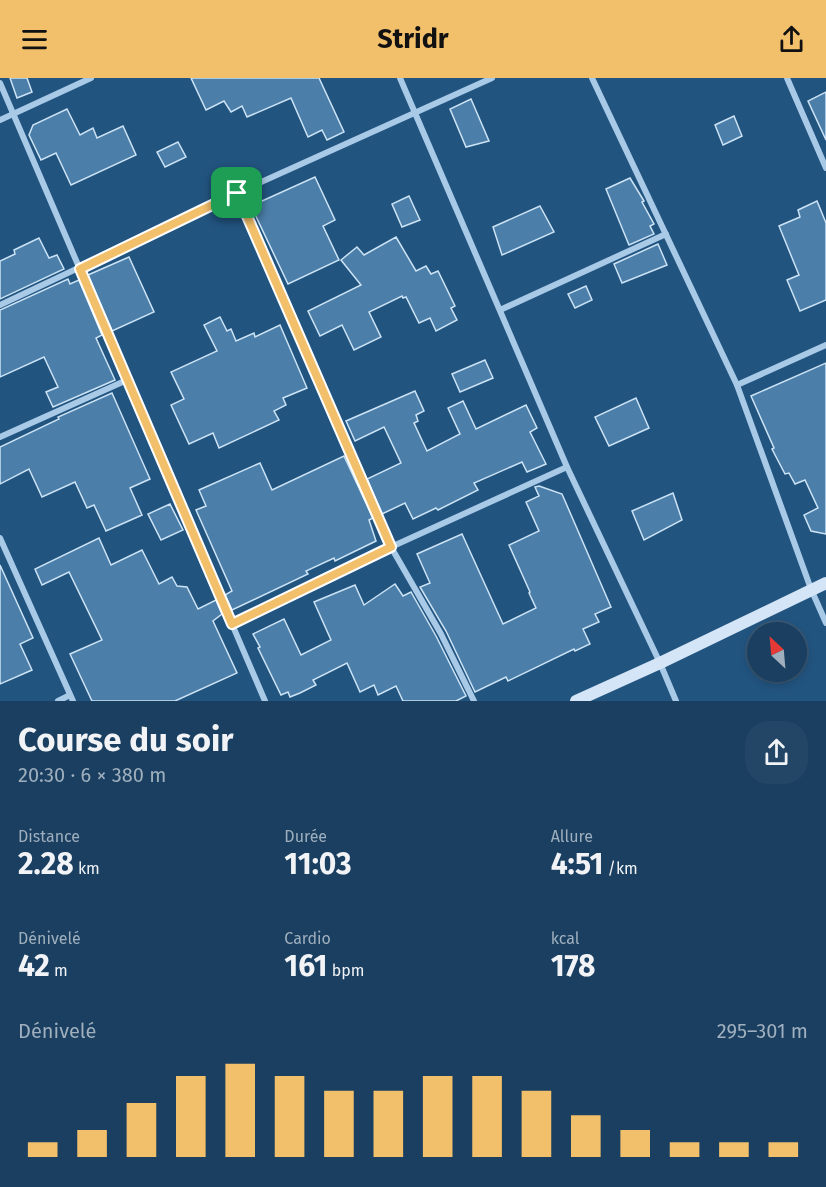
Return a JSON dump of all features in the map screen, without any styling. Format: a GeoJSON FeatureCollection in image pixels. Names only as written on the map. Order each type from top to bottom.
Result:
{"type":"FeatureCollection","features":[{"type":"Feature","properties":{"kind":"street"},"geometry":{"type":"LineString","coordinates":[[0,120],[90,78]]}},
{"type":"Feature","properties":{"kind":"street"},"geometry":{"type":"LineString","coordinates":[[400,78],[567,467],[676,701]]}},
{"type":"Feature","properties":{"kind":"street"},"geometry":{"type":"LineString","coordinates":[[0,305],[237,193],[492,78]]}},
{"type":"Feature","properties":{"kind":"street"},"geometry":{"type":"LineString","coordinates":[[592,78],[737,385],[811,589],[826,623]]}},
{"type":"Feature","properties":{"kind":"street"},"geometry":{"type":"LineString","coordinates":[[787,78],[826,168]]}},
{"type":"Feature","properties":{"kind":"street"},"geometry":{"type":"LineString","coordinates":[[0,83],[265,701]]}},
{"type":"Feature","properties":{"kind":"street"},"geometry":{"type":"LineString","coordinates":[[237,193],[391,547],[441,634],[474,701]]}},
{"type":"Feature","properties":{"kind":"street"},"geometry":{"type":"LineString","coordinates":[[500,310],[666,234]]}},
{"type":"Feature","properties":{"kind":"street"},"geometry":{"type":"LineString","coordinates":[[737,385],[826,345]]}},
{"type":"Feature","properties":{"kind":"street"},"geometry":{"type":"LineString","coordinates":[[0,437],[128,380]]}},
{"type":"Feature","properties":{"kind":"street"},"geometry":{"type":"LineString","coordinates":[[232,624],[391,547],[567,467]]}},
{"type":"Feature","properties":{"kind":"street"},"geometry":{"type":"LineString","coordinates":[[0,538],[71,698],[58,701]]}},
{"type":"Feature","properties":{"kind":"street"},"geometry":{"type":"LineString","coordinates":[[576,701],[826,583]]}},
{"type":"Feature","properties":{"kind":"building"},"geometry":{"type":"Polygon","coordinates":[[[10,78],[27,78],[32,92],[17,98],[10,78]]]}},
{"type":"Feature","properties":{"kind":"building"},"geometry":{"type":"Polygon","coordinates":[[[191,78],[319,78],[344,132],[327,140],[322,130],[308,137],[291,98],[247,117],[242,106],[231,112],[224,101],[206,110],[191,78]]]}},
{"type":"Feature","properties":{"kind":"building"},"geometry":{"type":"Polygon","coordinates":[[[826,92],[826,140],[808,101],[826,92]]]}},
{"type":"Feature","properties":{"kind":"building"},"geometry":{"type":"Polygon","coordinates":[[[471,99],[489,141],[466,147],[450,109],[471,99]]]}},
{"type":"Feature","properties":{"kind":"building"},"geometry":{"type":"Polygon","coordinates":[[[67,109],[80,135],[93,128],[97,138],[123,126],[136,155],[71,185],[56,153],[41,160],[29,135],[33,125],[67,109]]]}},
{"type":"Feature","properties":{"kind":"building"},"geometry":{"type":"Polygon","coordinates":[[[734,116],[742,136],[723,145],[715,125],[734,116]]]}},
{"type":"Feature","properties":{"kind":"building"},"geometry":{"type":"Polygon","coordinates":[[[178,142],[186,157],[165,167],[157,152],[178,142]]]}},
{"type":"Feature","properties":{"kind":"building"},"geometry":{"type":"Polygon","coordinates":[[[315,177],[335,220],[323,226],[339,260],[288,284],[251,206],[315,177]]]}},
{"type":"Feature","properties":{"kind":"building"},"geometry":{"type":"Polygon","coordinates":[[[630,178],[654,224],[650,226],[654,234],[629,245],[606,189],[630,178]]]}},
{"type":"Feature","properties":{"kind":"building"},"geometry":{"type":"Polygon","coordinates":[[[409,196],[420,220],[402,227],[392,204],[409,196]]]}},
{"type":"Feature","properties":{"kind":"building"},"geometry":{"type":"Polygon","coordinates":[[[817,201],[826,223],[826,300],[800,311],[787,280],[799,275],[779,226],[800,217],[798,210],[817,201]]]}},
{"type":"Feature","properties":{"kind":"building"},"geometry":{"type":"Polygon","coordinates":[[[540,206],[554,232],[502,255],[493,227],[540,206]]]}},
{"type":"Feature","properties":{"kind":"building"},"geometry":{"type":"Polygon","coordinates":[[[396,237],[416,271],[426,266],[431,274],[438,271],[455,306],[451,308],[457,320],[436,331],[430,318],[419,323],[406,297],[402,296],[369,312],[381,337],[354,350],[342,325],[320,336],[308,311],[361,285],[341,260],[357,247],[364,255],[396,237]]]}},
{"type":"Feature","properties":{"kind":"building"},"geometry":{"type":"Polygon","coordinates":[[[39,238],[49,258],[57,255],[64,269],[0,299],[0,261],[15,254],[14,250],[39,238]]]}},
{"type":"Feature","properties":{"kind":"building"},"geometry":{"type":"Polygon","coordinates":[[[658,244],[667,265],[622,283],[614,264],[658,244]]]}},
{"type":"Feature","properties":{"kind":"building"},"geometry":{"type":"Polygon","coordinates":[[[129,257],[154,312],[112,331],[88,275],[129,257]]]}},
{"type":"Feature","properties":{"kind":"building"},"geometry":{"type":"Polygon","coordinates":[[[68,279],[70,284],[79,280],[102,335],[96,338],[115,380],[53,407],[46,392],[58,387],[44,357],[0,377],[0,310],[68,279]]]}},
{"type":"Feature","properties":{"kind":"building"},"geometry":{"type":"Polygon","coordinates":[[[586,286],[592,300],[575,308],[568,294],[586,286]]]}},
{"type":"Feature","properties":{"kind":"building"},"geometry":{"type":"Polygon","coordinates":[[[220,317],[227,331],[231,329],[236,341],[254,333],[255,337],[280,325],[307,388],[283,398],[286,405],[274,411],[279,420],[219,448],[213,433],[189,444],[171,405],[184,399],[171,372],[217,351],[204,325],[220,317]]]}},
{"type":"Feature","properties":{"kind":"building"},"geometry":{"type":"Polygon","coordinates":[[[485,360],[493,378],[460,392],[452,374],[485,360]]]}},
{"type":"Feature","properties":{"kind":"building"},"geometry":{"type":"Polygon","coordinates":[[[826,363],[826,534],[811,531],[804,515],[818,508],[805,480],[795,484],[789,473],[785,474],[772,449],[774,448],[751,396],[826,363]]]}},
{"type":"Feature","properties":{"kind":"building"},"geometry":{"type":"Polygon","coordinates":[[[415,391],[424,411],[416,415],[418,421],[414,423],[427,451],[460,434],[448,408],[463,401],[476,429],[526,405],[537,428],[530,432],[546,464],[527,472],[522,462],[474,483],[478,490],[438,510],[436,508],[413,519],[405,503],[382,514],[367,479],[401,463],[384,427],[355,441],[346,421],[415,391]]]}},
{"type":"Feature","properties":{"kind":"building"},"geometry":{"type":"Polygon","coordinates":[[[112,393],[150,479],[130,488],[142,515],[106,531],[94,505],[87,508],[75,482],[42,497],[29,469],[0,484],[0,447],[59,419],[58,417],[112,393]]]}},
{"type":"Feature","properties":{"kind":"building"},"geometry":{"type":"Polygon","coordinates":[[[636,398],[649,428],[609,446],[595,417],[636,398]]]}},
{"type":"Feature","properties":{"kind":"building"},"geometry":{"type":"Polygon","coordinates":[[[344,456],[373,518],[369,520],[376,541],[335,561],[334,558],[306,571],[308,574],[232,610],[225,595],[232,591],[196,510],[206,506],[199,490],[260,463],[272,490],[344,456]]]}},
{"type":"Feature","properties":{"kind":"building"},"geometry":{"type":"Polygon","coordinates":[[[539,486],[562,494],[611,607],[595,614],[599,622],[583,629],[590,644],[575,651],[574,649],[508,681],[506,677],[475,692],[446,631],[420,587],[430,583],[417,554],[462,534],[503,624],[536,608],[509,545],[539,531],[526,502],[539,496],[535,487],[539,486]]]}},
{"type":"Feature","properties":{"kind":"building"},"geometry":{"type":"Polygon","coordinates":[[[673,493],[682,520],[644,540],[632,511],[673,493]]]}},
{"type":"Feature","properties":{"kind":"building"},"geometry":{"type":"Polygon","coordinates":[[[170,504],[183,530],[161,540],[148,514],[170,504]]]}},
{"type":"Feature","properties":{"kind":"building"},"geometry":{"type":"Polygon","coordinates":[[[99,538],[111,565],[142,550],[159,584],[172,577],[177,586],[187,587],[198,609],[216,600],[222,614],[213,621],[237,673],[175,701],[92,701],[70,654],[102,640],[69,572],[42,585],[35,569],[99,538]]]}},
{"type":"Feature","properties":{"kind":"building"},"geometry":{"type":"Polygon","coordinates":[[[0,565],[33,638],[20,644],[32,670],[0,684],[0,565]]]}},
{"type":"Feature","properties":{"kind":"building"},"geometry":{"type":"Polygon","coordinates":[[[395,584],[403,596],[411,592],[466,696],[456,701],[403,701],[396,686],[378,695],[374,685],[360,692],[347,663],[313,680],[316,685],[300,693],[290,697],[288,692],[281,695],[253,634],[284,619],[301,655],[331,640],[314,602],[355,585],[364,605],[395,584]]]}},
{"type":"Feature","properties":{"kind":"route"},"geometry":{"type":"LineString","coordinates":[[237,193],[391,547],[232,624],[80,269],[237,193]]}}]}
